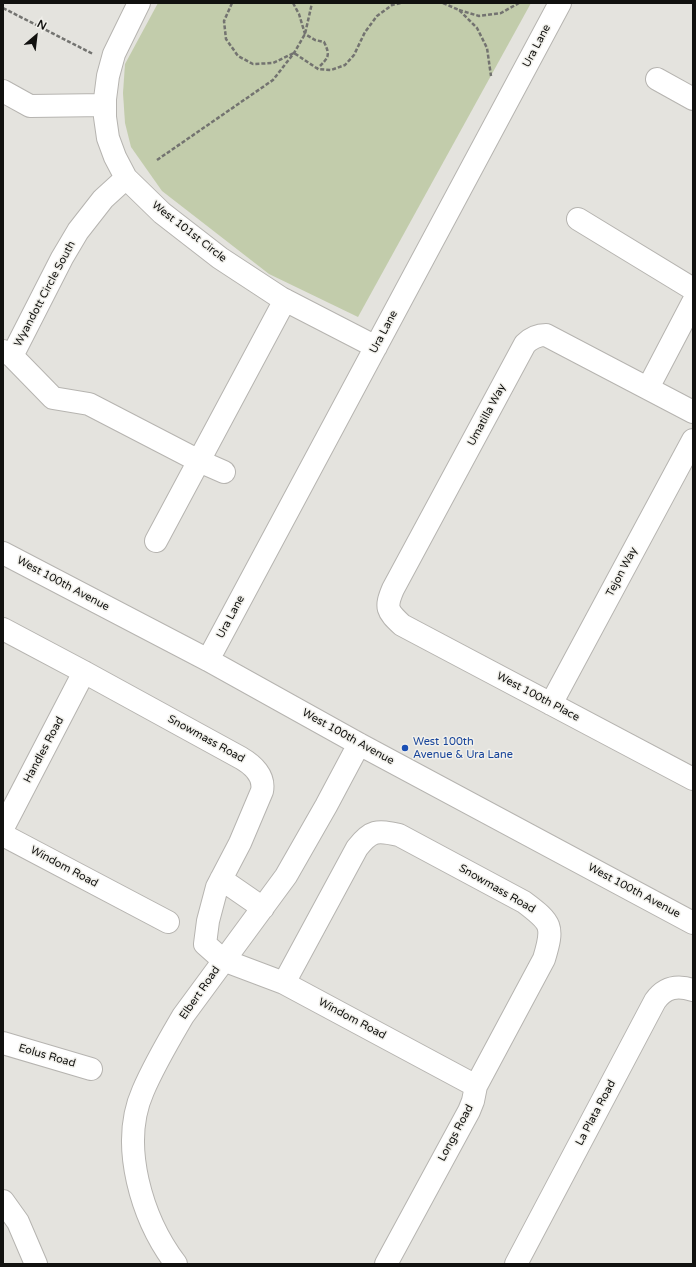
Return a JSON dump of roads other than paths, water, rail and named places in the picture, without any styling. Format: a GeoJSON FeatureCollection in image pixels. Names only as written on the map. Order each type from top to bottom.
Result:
{"type":"FeatureCollection","features":[{"type":"Feature","properties":{"kind":"street","name":"West 101st Circle"},"geometry":{"type":"LineString","coordinates":[[139,3],[114,54],[108,76],[105,104],[105,118],[108,138],[115,157],[126,178],[162,213],[220,258],[285,300],[376,347]]}},
{"type":"Feature","properties":{"kind":"street","name":"Ura Lane"},"geometry":{"type":"LineString","coordinates":[[208,660],[560,3]]}},
{"type":"Feature","properties":{"kind":"street"},"geometry":{"type":"LineString","coordinates":[[657,79],[693,99]]}},
{"type":"Feature","properties":{"kind":"street"},"geometry":{"type":"LineString","coordinates":[[3,90],[30,106],[105,104]]}},
{"type":"Feature","properties":{"kind":"street","name":"Wyandott Circle South"},"geometry":{"type":"LineString","coordinates":[[126,178],[102,199],[78,231],[7,354],[53,398],[89,404],[199,461]]}},
{"type":"Feature","properties":{"kind":"street"},"geometry":{"type":"LineString","coordinates":[[578,219],[693,289]]}},
{"type":"Feature","properties":{"kind":"street"},"geometry":{"type":"LineString","coordinates":[[156,541],[285,300]]}},
{"type":"Feature","properties":{"kind":"street"},"geometry":{"type":"LineString","coordinates":[[648,388],[693,302]]}},
{"type":"Feature","properties":{"kind":"street","name":"Umatilla Way"},"geometry":{"type":"LineString","coordinates":[[388,609],[389,600],[393,589],[525,344],[529,340],[539,335],[546,335],[693,412]]}},
{"type":"Feature","properties":{"kind":"street","name":"Tejon Way"},"geometry":{"type":"LineString","coordinates":[[551,704],[693,440]]}},
{"type":"Feature","properties":{"kind":"street"},"geometry":{"type":"LineString","coordinates":[[199,461],[224,472]]}},
{"type":"Feature","properties":{"kind":"street","name":"West 100th Avenue"},"geometry":{"type":"LineString","coordinates":[[3,553],[208,660],[359,744],[693,923]]}},
{"type":"Feature","properties":{"kind":"street","name":"West 100th Place"},"geometry":{"type":"LineString","coordinates":[[388,609],[402,625],[693,779]]}},
{"type":"Feature","properties":{"kind":"street","name":"Snowmass Road"},"geometry":{"type":"LineString","coordinates":[[3,629],[241,758],[258,772],[264,785],[262,791],[240,843],[217,887],[208,921],[205,944],[223,960]]}},
{"type":"Feature","properties":{"kind":"street","name":"Handles Road"},"geometry":{"type":"LineString","coordinates":[[3,828],[84,672]]}},
{"type":"Feature","properties":{"kind":"street","name":"Elbert Road"},"geometry":{"type":"LineString","coordinates":[[176,1264],[153,1227],[138,1184],[134,1132],[142,1092],[183,1016],[286,876],[359,744]]}},
{"type":"Feature","properties":{"kind":"street","name":"Snowmass Road"},"geometry":{"type":"LineString","coordinates":[[284,983],[357,848],[365,838],[374,833],[384,832],[399,835],[524,902],[540,914],[549,926],[550,939],[544,959],[522,1000]]}},
{"type":"Feature","properties":{"kind":"street","name":"Windom Road"},"geometry":{"type":"LineString","coordinates":[[3,835],[168,922]]}},
{"type":"Feature","properties":{"kind":"street"},"geometry":{"type":"LineString","coordinates":[[221,879],[263,908]]}},
{"type":"Feature","properties":{"kind":"street","name":"Windom Road"},"geometry":{"type":"LineString","coordinates":[[223,960],[284,983],[476,1086]]}},
{"type":"Feature","properties":{"kind":"street","name":"La Plata Road"},"geometry":{"type":"LineString","coordinates":[[516,1264],[655,1001],[660,994],[667,989],[682,986],[693,990]]}},
{"type":"Feature","properties":{"kind":"street","name":"Longs Road"},"geometry":{"type":"LineString","coordinates":[[386,1264],[469,1111],[476,1086],[522,1000]]}},
{"type":"Feature","properties":{"kind":"street","name":"Eolus Road"},"geometry":{"type":"LineString","coordinates":[[3,1043],[92,1068]]}},
{"type":"Feature","properties":{"kind":"street"},"geometry":{"type":"LineString","coordinates":[[3,1201],[18,1222],[36,1264]]}},
{"type":"Feature","properties":{"kind":"place","name":"West 100th Avenue & Ura Lane"},"geometry":{"type":"Point","coordinates":[405,748]}}]}
